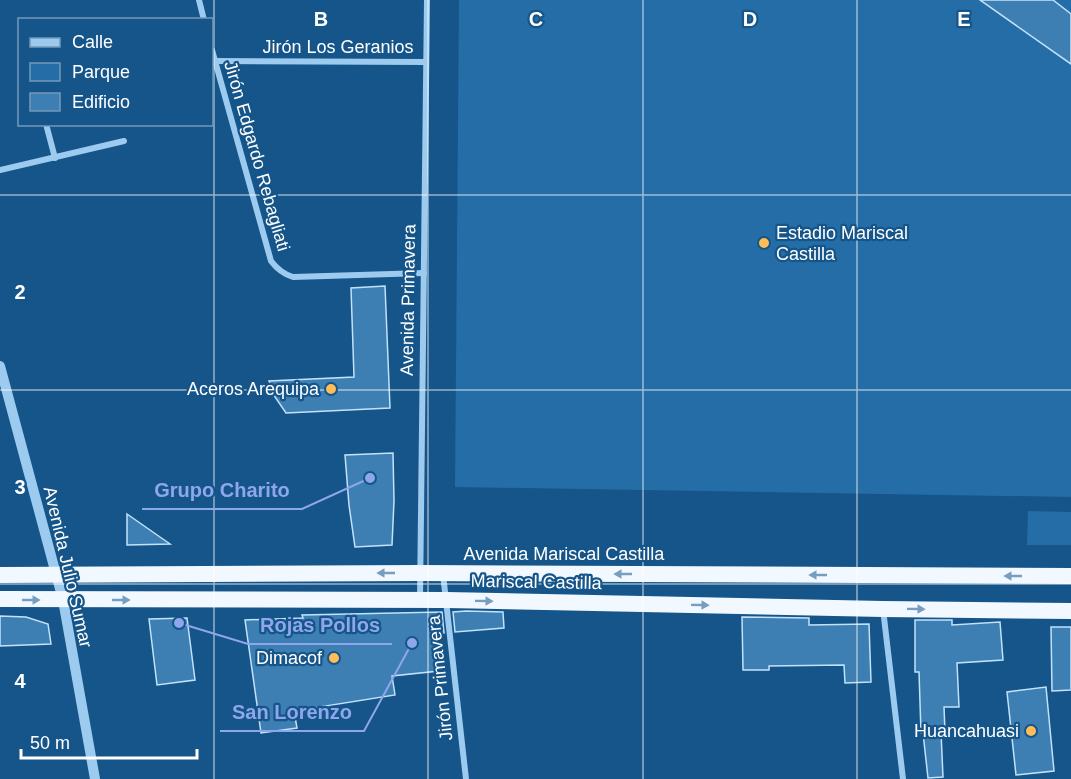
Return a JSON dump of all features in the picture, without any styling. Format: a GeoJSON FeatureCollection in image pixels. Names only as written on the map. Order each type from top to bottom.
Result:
{"type":"FeatureCollection","features":[{"type":"Feature","properties":{"kind":"highway","name":"Avenida Mariscal Castilla"},"geometry":{"type":"LineString","coordinates":[[56,576],[420,573],[1071,576]]}},
{"type":"Feature","properties":{"kind":"highway"},"geometry":{"type":"LineString","coordinates":[[0,576],[56,576]]}},
{"type":"Feature","properties":{"kind":"highway","name":"Mariscal Castilla"},"geometry":{"type":"LineString","coordinates":[[0,600],[447,600],[1071,611]]}},
{"type":"Feature","properties":{"kind":"street"},"geometry":{"type":"LineString","coordinates":[[199,0],[204,18]]}},
{"type":"Feature","properties":{"kind":"street","name":"Avenida Primavera"},"geometry":{"type":"LineString","coordinates":[[420,600],[427,0]]}},
{"type":"Feature","properties":{"kind":"street","name":"Jirón Edgardo Rebagliati"},"geometry":{"type":"LineString","coordinates":[[213,56],[271,261],[277,268],[293,277],[424,273]]}},
{"type":"Feature","properties":{"kind":"street","name":"Jirón Los Geranios"},"geometry":{"type":"LineString","coordinates":[[214,62],[426,62]]}},
{"type":"Feature","properties":{"kind":"street"},"geometry":{"type":"LineString","coordinates":[[47,126],[55,158]]}},
{"type":"Feature","properties":{"kind":"street"},"geometry":{"type":"LineString","coordinates":[[0,170],[124,141]]}},
{"type":"Feature","properties":{"kind":"street","name":"Avenida Julio Sumar"},"geometry":{"type":"LineString","coordinates":[[0,366],[63,600],[95,779]]}},
{"type":"Feature","properties":{"kind":"street","name":"Jirón Primavera"},"geometry":{"type":"LineString","coordinates":[[443,573],[466,779]]}},
{"type":"Feature","properties":{"kind":"street"},"geometry":{"type":"LineString","coordinates":[[883,609],[903,779]]}},
{"type":"Feature","properties":{"kind":"green space","name":"Estadio Mariscal Castilla"},"geometry":{"type":"Polygon","coordinates":[[[459,0],[1071,0],[1071,497],[455,487],[459,0]]]}},
{"type":"Feature","properties":{"kind":"green space"},"geometry":{"type":"Polygon","coordinates":[[[1028,511],[1071,512],[1071,545],[1027,545],[1028,511]]]}},
{"type":"Feature","properties":{"kind":"building"},"geometry":{"type":"Polygon","coordinates":[[[980,0],[1053,0],[1071,14],[1071,64],[980,0]]]}},
{"type":"Feature","properties":{"kind":"building"},"geometry":{"type":"Polygon","coordinates":[[[385,286],[390,408],[286,413],[275,397],[269,381],[354,377],[351,288],[385,286]]]}},
{"type":"Feature","properties":{"kind":"building"},"geometry":{"type":"Polygon","coordinates":[[[393,453],[392,545],[355,547],[345,455],[393,453]]]}},
{"type":"Feature","properties":{"kind":"building"},"geometry":{"type":"Polygon","coordinates":[[[127,514],[170,544],[127,545],[127,514]]]}},
{"type":"Feature","properties":{"kind":"building"},"geometry":{"type":"Polygon","coordinates":[[[442,612],[444,633],[435,634],[439,671],[392,676],[395,695],[294,711],[297,728],[261,733],[245,620],[303,618],[302,615],[442,612]]]}},
{"type":"Feature","properties":{"kind":"building"},"geometry":{"type":"Polygon","coordinates":[[[453,612],[503,612],[504,628],[455,632],[453,612]]]}},
{"type":"Feature","properties":{"kind":"building"},"geometry":{"type":"Polygon","coordinates":[[[0,616],[26,617],[48,624],[51,644],[0,646],[0,616]]]}},
{"type":"Feature","properties":{"kind":"building"},"geometry":{"type":"Polygon","coordinates":[[[742,617],[809,618],[809,625],[869,624],[871,682],[845,683],[844,665],[769,666],[769,670],[743,670],[742,617]]]}},
{"type":"Feature","properties":{"kind":"building"},"geometry":{"type":"Polygon","coordinates":[[[187,618],[195,680],[157,685],[149,619],[187,618]]]}},
{"type":"Feature","properties":{"kind":"building"},"geometry":{"type":"Polygon","coordinates":[[[915,620],[952,620],[952,625],[1000,622],[1003,660],[957,663],[959,707],[944,707],[945,732],[941,732],[943,777],[928,778],[923,733],[921,733],[919,672],[915,672],[915,620]]]}},
{"type":"Feature","properties":{"kind":"building"},"geometry":{"type":"Polygon","coordinates":[[[1051,627],[1071,627],[1071,690],[1052,691],[1051,627]]]}},
{"type":"Feature","properties":{"kind":"building","name":"Huancahuasi"},"geometry":{"type":"Polygon","coordinates":[[[1046,687],[1054,771],[1016,775],[1007,692],[1046,687]]]}},
{"type":"Feature","properties":{"kind":"place","name":"Estadio Mariscal Castilla"},"geometry":{"type":"Point","coordinates":[764,243]}},
{"type":"Feature","properties":{"kind":"place","name":"Aceros Arequipa"},"geometry":{"type":"Point","coordinates":[331,389]}},
{"type":"Feature","properties":{"kind":"place","name":"Grupo Charito"},"geometry":{"type":"Point","coordinates":[370,478]}},
{"type":"Feature","properties":{"kind":"place","name":"Rojas Pollos"},"geometry":{"type":"Point","coordinates":[179,623]}},
{"type":"Feature","properties":{"kind":"place","name":"San Lorenzo"},"geometry":{"type":"Point","coordinates":[412,643]}},
{"type":"Feature","properties":{"kind":"place","name":"Dimacof"},"geometry":{"type":"Point","coordinates":[334,658]}},
{"type":"Feature","properties":{"kind":"place","name":"Huancahuasi"},"geometry":{"type":"Point","coordinates":[1031,731]}}]}
